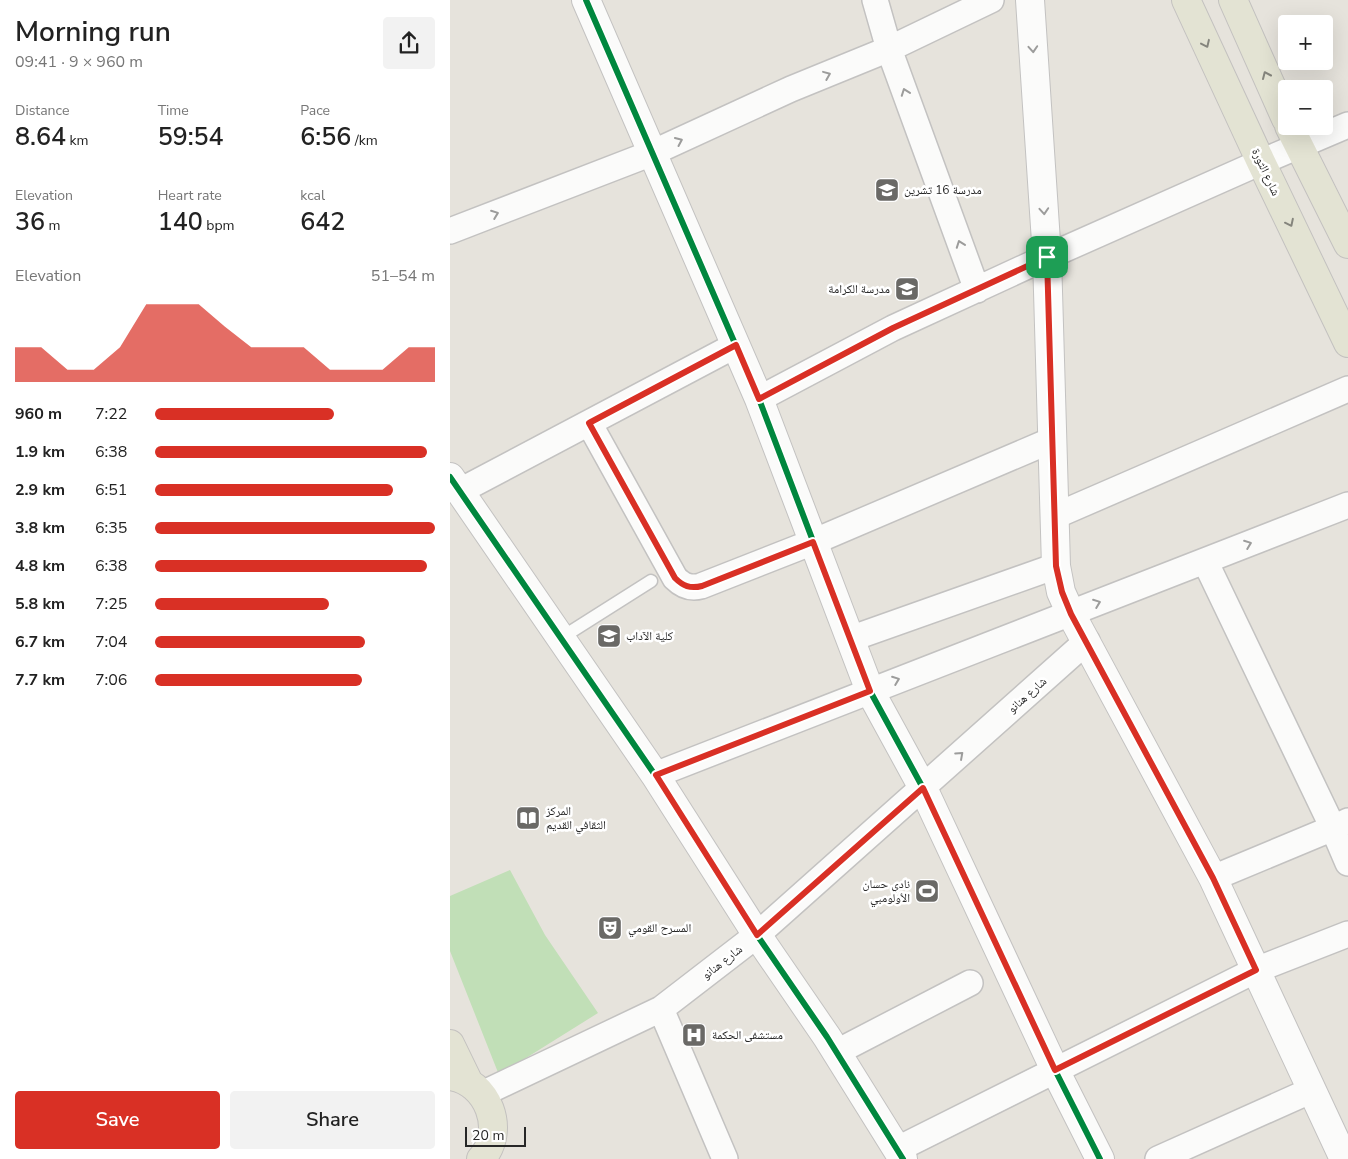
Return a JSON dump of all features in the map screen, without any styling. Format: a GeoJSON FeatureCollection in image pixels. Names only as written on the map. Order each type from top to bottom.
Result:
{"type":"FeatureCollection","features":[{"type":"Feature","properties":{"kind":"main road","name":"شارع الثورة"},"geometry":{"type":"LineString","coordinates":[[1186,0],[1260,162],[1348,343]]}},
{"type":"Feature","properties":{"kind":"main road"},"geometry":{"type":"LineString","coordinates":[[1233,0],[1278,101]]}},
{"type":"Feature","properties":{"kind":"main road"},"geometry":{"type":"LineString","coordinates":[[1294,137],[1348,244]]}},
{"type":"Feature","properties":{"kind":"main road"},"geometry":{"type":"LineString","coordinates":[[450,1044],[467,1084],[490,1109],[493,1126],[491,1142],[483,1158]]}},
{"type":"Feature","properties":{"kind":"street"},"geometry":{"type":"LineString","coordinates":[[586,0],[759,399],[870,691],[923,788],[1055,1070],[1100,1159]]}},
{"type":"Feature","properties":{"kind":"street"},"geometry":{"type":"LineString","coordinates":[[875,0],[889,49],[977,290]]}},
{"type":"Feature","properties":{"kind":"street"},"geometry":{"type":"LineString","coordinates":[[450,232],[652,153],[791,89],[889,49],[991,0]]}},
{"type":"Feature","properties":{"kind":"street"},"geometry":{"type":"LineString","coordinates":[[1030,0],[1047,257],[1056,566],[1062,592],[1071,614],[1213,878],[1344,1159]]}},
{"type":"Feature","properties":{"kind":"street"},"geometry":{"type":"LineString","coordinates":[[759,399],[893,328],[1260,162],[1294,137],[1348,126]]}},
{"type":"Feature","properties":{"kind":"street"},"geometry":{"type":"LineString","coordinates":[[736,345],[589,423],[455,484],[656,775],[757,935],[837,1052],[900,1154],[1055,1070],[1256,970],[1348,934]]}},
{"type":"Feature","properties":{"kind":"street"},"geometry":{"type":"LineString","coordinates":[[1055,516],[1348,389]]}},
{"type":"Feature","properties":{"kind":"street"},"geometry":{"type":"LineString","coordinates":[[589,423],[675,578],[686,587],[696,588],[813,542],[1052,440]]}},
{"type":"Feature","properties":{"kind":"street"},"geometry":{"type":"LineString","coordinates":[[656,775],[1348,505]]}},
{"type":"Feature","properties":{"kind":"street"},"geometry":{"type":"LineString","coordinates":[[1205,561],[1341,825],[1348,863]]}},
{"type":"Feature","properties":{"kind":"street"},"geometry":{"type":"LineString","coordinates":[[850,639],[1056,566]]}},
{"type":"Feature","properties":{"kind":"street","name":"شارع هنانو"},"geometry":{"type":"LineString","coordinates":[[467,1084],[661,1009],[757,935],[1087,641]]}},
{"type":"Feature","properties":{"kind":"street"},"geometry":{"type":"LineString","coordinates":[[1213,878],[1341,825]]}},
{"type":"Feature","properties":{"kind":"street"},"geometry":{"type":"LineString","coordinates":[[837,1052],[970,983]]}},
{"type":"Feature","properties":{"kind":"street"},"geometry":{"type":"LineString","coordinates":[[661,1009],[725,1159]]}},
{"type":"Feature","properties":{"kind":"street"},"geometry":{"type":"LineString","coordinates":[[1158,1159],[1312,1090]]}},
{"type":"Feature","properties":{"kind":"lane"},"geometry":{"type":"LineString","coordinates":[[561,638],[651,581]]}},
{"type":"Feature","properties":{"kind":"green space"},"geometry":{"type":"Polygon","coordinates":[[[510,870],[545,935],[598,1013],[499,1075],[450,951],[450,896],[510,870]]]}},
{"type":"Feature","properties":{"kind":"cycle path"},"geometry":{"type":"LineString","coordinates":[[586,0],[759,399],[870,691],[923,788],[1055,1070],[1100,1159]]}},
{"type":"Feature","properties":{"kind":"cycle path"},"geometry":{"type":"LineString","coordinates":[[450,477],[655,775],[757,935],[827,1037],[903,1159]]}},
{"type":"Feature","properties":{"kind":"place","name":"مدرسة 16 تشرين"},"geometry":{"type":"Point","coordinates":[887,190]}},
{"type":"Feature","properties":{"kind":"place","name":"مدرسة الكرامة"},"geometry":{"type":"Point","coordinates":[907,289]}},
{"type":"Feature","properties":{"kind":"place","name":"كلية الآداب"},"geometry":{"type":"Point","coordinates":[609,636]}},
{"type":"Feature","properties":{"kind":"place","name":"المركز الثقافي القديم"},"geometry":{"type":"Point","coordinates":[528,818]}},
{"type":"Feature","properties":{"kind":"place","name":"نادي حسان الأولومبي"},"geometry":{"type":"Point","coordinates":[927,891]}},
{"type":"Feature","properties":{"kind":"place","name":"المسرح القومي"},"geometry":{"type":"Point","coordinates":[610,928]}},
{"type":"Feature","properties":{"kind":"place","name":"مستشفى الحكمة"},"geometry":{"type":"Point","coordinates":[694,1035]}},
{"type":"Feature","properties":{"kind":"route"},"geometry":{"type":"LineString","coordinates":[[1047,257],[1056,566],[1062,592],[1071,614],[1213,878],[1256,970],[1055,1070],[923,788],[757,935],[656,775],[870,691],[813,542],[702,586],[696,588],[686,587],[675,578],[589,423],[736,345],[759,399],[893,328],[1047,257]]}}]}
